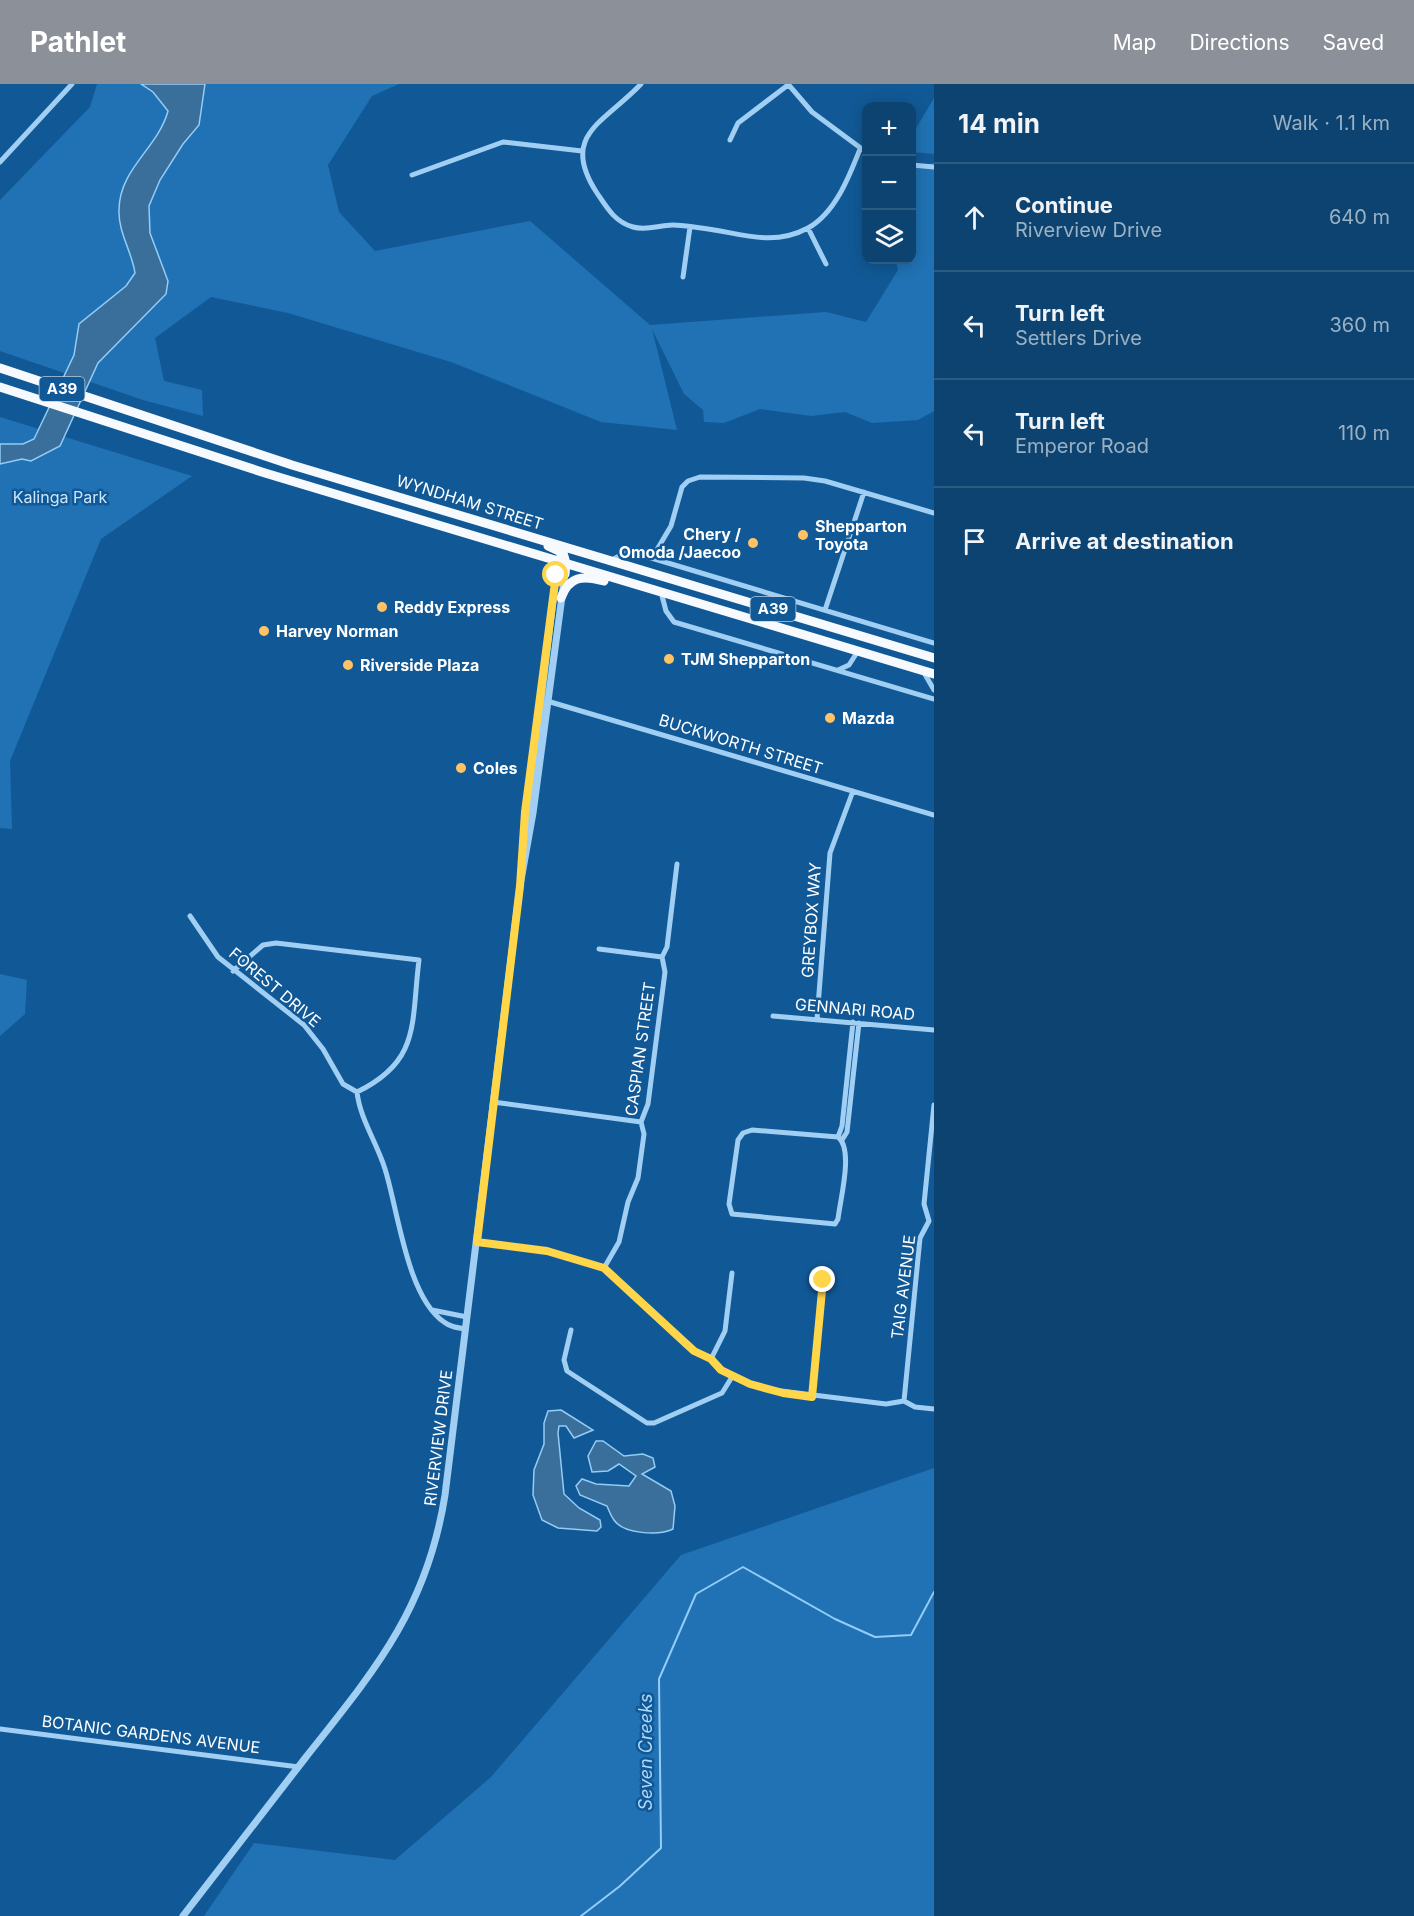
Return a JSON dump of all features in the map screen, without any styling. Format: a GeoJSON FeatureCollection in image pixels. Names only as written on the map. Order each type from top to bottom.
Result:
{"type":"FeatureCollection","features":[{"type":"Feature","properties":{"kind":"highway","name":"WYNDHAM STREET"},"geometry":{"type":"LineString","coordinates":[[0,368],[124,411],[315,472],[934,658]]}},
{"type":"Feature","properties":{"kind":"highway","name":"WYNDHAM STREET"},"geometry":{"type":"LineString","coordinates":[[0,387],[238,465],[562,559],[934,674]]}},
{"type":"Feature","properties":{"kind":"highway"},"geometry":{"type":"LineString","coordinates":[[225,443],[226,451],[238,465]]}},
{"type":"Feature","properties":{"kind":"highway"},"geometry":{"type":"LineString","coordinates":[[315,472],[329,492]]}},
{"type":"Feature","properties":{"kind":"highway"},"geometry":{"type":"LineString","coordinates":[[453,513],[474,523],[549,546],[562,559]]}},
{"type":"Feature","properties":{"kind":"highway"},"geometry":{"type":"LineString","coordinates":[[560,574],[562,559],[571,549],[581,551]]}},
{"type":"Feature","properties":{"kind":"highway"},"geometry":{"type":"LineString","coordinates":[[561,598],[570,581],[583,577],[637,590],[660,591]]}},
{"type":"Feature","properties":{"kind":"highway"},"geometry":{"type":"LineString","coordinates":[[858,635],[858,651]]}},
{"type":"Feature","properties":{"kind":"highway"},"geometry":{"type":"LineString","coordinates":[[873,639],[873,656]]}},
{"type":"Feature","properties":{"kind":"street"},"geometry":{"type":"LineString","coordinates":[[0,162],[71,84]]}},
{"type":"Feature","properties":{"kind":"street"},"geometry":{"type":"LineString","coordinates":[[639,85],[595,127],[587,137],[582,151],[584,174],[618,221],[642,229],[673,225],[758,239],[781,237],[808,228],[825,215],[839,193],[860,149],[812,112],[788,85],[738,123],[730,140]]}},
{"type":"Feature","properties":{"kind":"street"},"geometry":{"type":"LineString","coordinates":[[412,175],[503,141],[582,151]]}},
{"type":"Feature","properties":{"kind":"street"},"geometry":{"type":"LineString","coordinates":[[916,165],[934,167]]}},
{"type":"Feature","properties":{"kind":"street"},"geometry":{"type":"LineString","coordinates":[[683,277],[690,227]]}},
{"type":"Feature","properties":{"kind":"street"},"geometry":{"type":"LineString","coordinates":[[808,228],[826,264]]}},
{"type":"Feature","properties":{"kind":"street"},"geometry":{"type":"LineString","coordinates":[[652,558],[671,526],[682,487],[688,481],[700,477],[804,478],[864,492],[934,513]]}},
{"type":"Feature","properties":{"kind":"street"},"geometry":{"type":"LineString","coordinates":[[825,610],[864,492]]}},
{"type":"Feature","properties":{"kind":"street"},"geometry":{"type":"LineString","coordinates":[[612,560],[628,551],[934,643]]}},
{"type":"Feature","properties":{"kind":"street","name":"RIVERVIEW DRIVE"},"geometry":{"type":"LineString","coordinates":[[183,1916],[386,1654],[422,1585],[441,1517],[520,886],[525,812],[561,598],[560,574]]}},
{"type":"Feature","properties":{"kind":"street","name":"RIVERVIEW DRIVE"},"geometry":{"type":"LineString","coordinates":[[544,699],[560,574]]}},
{"type":"Feature","properties":{"kind":"street"},"geometry":{"type":"LineString","coordinates":[[660,591],[666,612],[674,622],[934,699]]}},
{"type":"Feature","properties":{"kind":"street"},"geometry":{"type":"LineString","coordinates":[[837,670],[849,665],[858,651]]}},
{"type":"Feature","properties":{"kind":"street"},"geometry":{"type":"LineString","coordinates":[[922,671],[934,690]]}},
{"type":"Feature","properties":{"kind":"street","name":"BUCKWORTH STREET"},"geometry":{"type":"LineString","coordinates":[[544,699],[934,815]]}},
{"type":"Feature","properties":{"kind":"street","name":"GREYBOX WAY"},"geometry":{"type":"LineString","coordinates":[[817,1018],[830,853],[853,791]]}},
{"type":"Feature","properties":{"kind":"street","name":"CASPIAN STREET"},"geometry":{"type":"LineString","coordinates":[[604,1268],[619,1242],[628,1202],[638,1178],[644,1134],[641,1122],[648,1104],[665,972],[662,957],[666,947],[677,864]]}},
{"type":"Feature","properties":{"kind":"street","name":"FOREST DRIVE"},"geometry":{"type":"LineString","coordinates":[[190,916],[218,957],[304,1025],[323,1049],[343,1084],[357,1092],[359,1107],[376,1142],[388,1178],[402,1242],[431,1309]]}},
{"type":"Feature","properties":{"kind":"street"},"geometry":{"type":"LineString","coordinates":[[233,971],[263,945],[276,943],[419,960],[408,1047],[377,1082],[357,1092]]}},
{"type":"Feature","properties":{"kind":"street"},"geometry":{"type":"LineString","coordinates":[[599,949],[662,957]]}},
{"type":"Feature","properties":{"kind":"street","name":"GENNARI ROAD"},"geometry":{"type":"LineString","coordinates":[[773,1016],[817,1018],[934,1031]]}},
{"type":"Feature","properties":{"kind":"street"},"geometry":{"type":"LineString","coordinates":[[840,1139],[847,1132],[856,1023]]}},
{"type":"Feature","properties":{"kind":"street"},"geometry":{"type":"LineString","coordinates":[[494,1102],[641,1122]]}},
{"type":"Feature","properties":{"kind":"street","name":"TAIG AVENUE"},"geometry":{"type":"LineString","coordinates":[[904,1401],[920,1238],[931,1221],[924,1204],[934,1105]]}},
{"type":"Feature","properties":{"kind":"street"},"geometry":{"type":"LineString","coordinates":[[752,1130],[840,1139],[846,1156],[838,1220],[835,1224],[732,1214],[729,1204],[738,1140],[742,1133],[752,1130]]}},
{"type":"Feature","properties":{"kind":"street"},"geometry":{"type":"LineString","coordinates":[[477,1242],[547,1251],[604,1268],[694,1351],[711,1359],[718,1368],[732,1377],[765,1389],[812,1397],[893,1405],[904,1401],[915,1407],[934,1409]]}},
{"type":"Feature","properties":{"kind":"street"},"geometry":{"type":"LineString","coordinates":[[711,1359],[725,1331],[732,1273]]}},
{"type":"Feature","properties":{"kind":"street"},"geometry":{"type":"LineString","coordinates":[[812,1397],[823,1280]]}},
{"type":"Feature","properties":{"kind":"street"},"geometry":{"type":"LineString","coordinates":[[431,1309],[467,1317]]}},
{"type":"Feature","properties":{"kind":"street"},"geometry":{"type":"LineString","coordinates":[[431,1309],[445,1323],[466,1329]]}},
{"type":"Feature","properties":{"kind":"street"},"geometry":{"type":"LineString","coordinates":[[571,1330],[564,1360],[567,1371],[647,1423],[654,1423],[722,1393],[732,1377]]}},
{"type":"Feature","properties":{"kind":"street","name":"BOTANIC GARDENS AVENUE"},"geometry":{"type":"LineString","coordinates":[[0,1729],[299,1767]]}},
{"type":"Feature","properties":{"kind":"green space"},"geometry":{"type":"Polygon","coordinates":[[[97,84],[399,84],[372,96],[328,165],[339,212],[375,251],[530,221],[650,325],[826,312],[866,322],[898,270],[897,264],[916,264],[916,165],[934,163],[934,411],[918,420],[872,423],[845,412],[811,416],[760,409],[724,423],[704,422],[703,410],[684,394],[652,329],[677,430],[601,422],[451,362],[288,313],[211,297],[155,338],[164,381],[202,390],[203,416],[143,400],[0,351],[0,200],[90,107],[97,84]]]}},
{"type":"Feature","properties":{"kind":"green space"},"geometry":{"type":"Polygon","coordinates":[[[934,98],[934,154],[916,152],[916,128],[934,98]]]}},
{"type":"Feature","properties":{"kind":"green space","name":"Kalinga Park"},"geometry":{"type":"Polygon","coordinates":[[[0,417],[192,476],[101,539],[10,761],[12,829],[0,828],[0,417]]]}},
{"type":"Feature","properties":{"kind":"green space"},"geometry":{"type":"Polygon","coordinates":[[[0,974],[27,980],[25,1014],[0,1036],[0,974]]]}},
{"type":"Feature","properties":{"kind":"green space"},"geometry":{"type":"Polygon","coordinates":[[[934,1468],[934,1916],[204,1916],[254,1843],[395,1860],[491,1777],[681,1555],[934,1468]]]}},
{"type":"Feature","properties":{"kind":"shaded area"},"geometry":{"type":"Polygon","coordinates":[[[141,84],[205,84],[199,125],[183,144],[160,180],[149,206],[150,233],[168,281],[166,294],[98,363],[60,446],[31,461],[22,459],[0,464],[0,444],[23,444],[34,439],[74,355],[79,324],[126,286],[135,273],[119,218],[121,195],[125,182],[156,136],[168,111],[153,92],[141,84]]]}},
{"type":"Feature","properties":{"kind":"shaded area"},"geometry":{"type":"Polygon","coordinates":[[[561,1410],[593,1430],[574,1438],[566,1426],[559,1426],[558,1433],[564,1494],[579,1508],[600,1520],[601,1527],[597,1531],[558,1528],[542,1520],[533,1495],[534,1470],[544,1444],[544,1423],[548,1411],[561,1410]]]}},
{"type":"Feature","properties":{"kind":"shaded area"},"geometry":{"type":"Polygon","coordinates":[[[596,1441],[603,1441],[624,1456],[643,1454],[653,1458],[655,1467],[642,1474],[671,1491],[675,1506],[673,1529],[659,1533],[633,1531],[619,1525],[607,1506],[580,1495],[576,1486],[582,1479],[596,1484],[629,1486],[636,1476],[619,1464],[608,1471],[592,1472],[588,1456],[596,1441]]]}},
{"type":"Feature","properties":{"kind":"waterway","name":"Seven Creeks"},"geometry":{"type":"LineString","coordinates":[[581,1916],[620,1886],[661,1848],[659,1679],[696,1594],[743,1567],[835,1619],[875,1637],[911,1635],[934,1592]]}},
{"type":"Feature","properties":{"kind":"place","name":"Shepparton Toyota"},"geometry":{"type":"Point","coordinates":[803,535]}},
{"type":"Feature","properties":{"kind":"place","name":"Chery / Omoda /Jaecoo"},"geometry":{"type":"Point","coordinates":[753,543]}},
{"type":"Feature","properties":{"kind":"place","name":"Reddy Express"},"geometry":{"type":"Point","coordinates":[382,607]}},
{"type":"Feature","properties":{"kind":"place","name":"Harvey Norman"},"geometry":{"type":"Point","coordinates":[264,631]}},
{"type":"Feature","properties":{"kind":"place","name":"TJM Shepparton"},"geometry":{"type":"Point","coordinates":[669,659]}},
{"type":"Feature","properties":{"kind":"place","name":"Riverside Plaza"},"geometry":{"type":"Point","coordinates":[348,665]}},
{"type":"Feature","properties":{"kind":"place","name":"Mazda"},"geometry":{"type":"Point","coordinates":[830,718]}},
{"type":"Feature","properties":{"kind":"place","name":"Coles"},"geometry":{"type":"Point","coordinates":[461,768]}},
{"type":"Feature","properties":{"kind":"route"},"geometry":{"type":"LineString","coordinates":[[556,575],[525,812],[520,886],[477,1242],[547,1251],[604,1268],[694,1351],[711,1359],[718,1368],[732,1377],[765,1389],[812,1397],[823,1280]]}}]}
